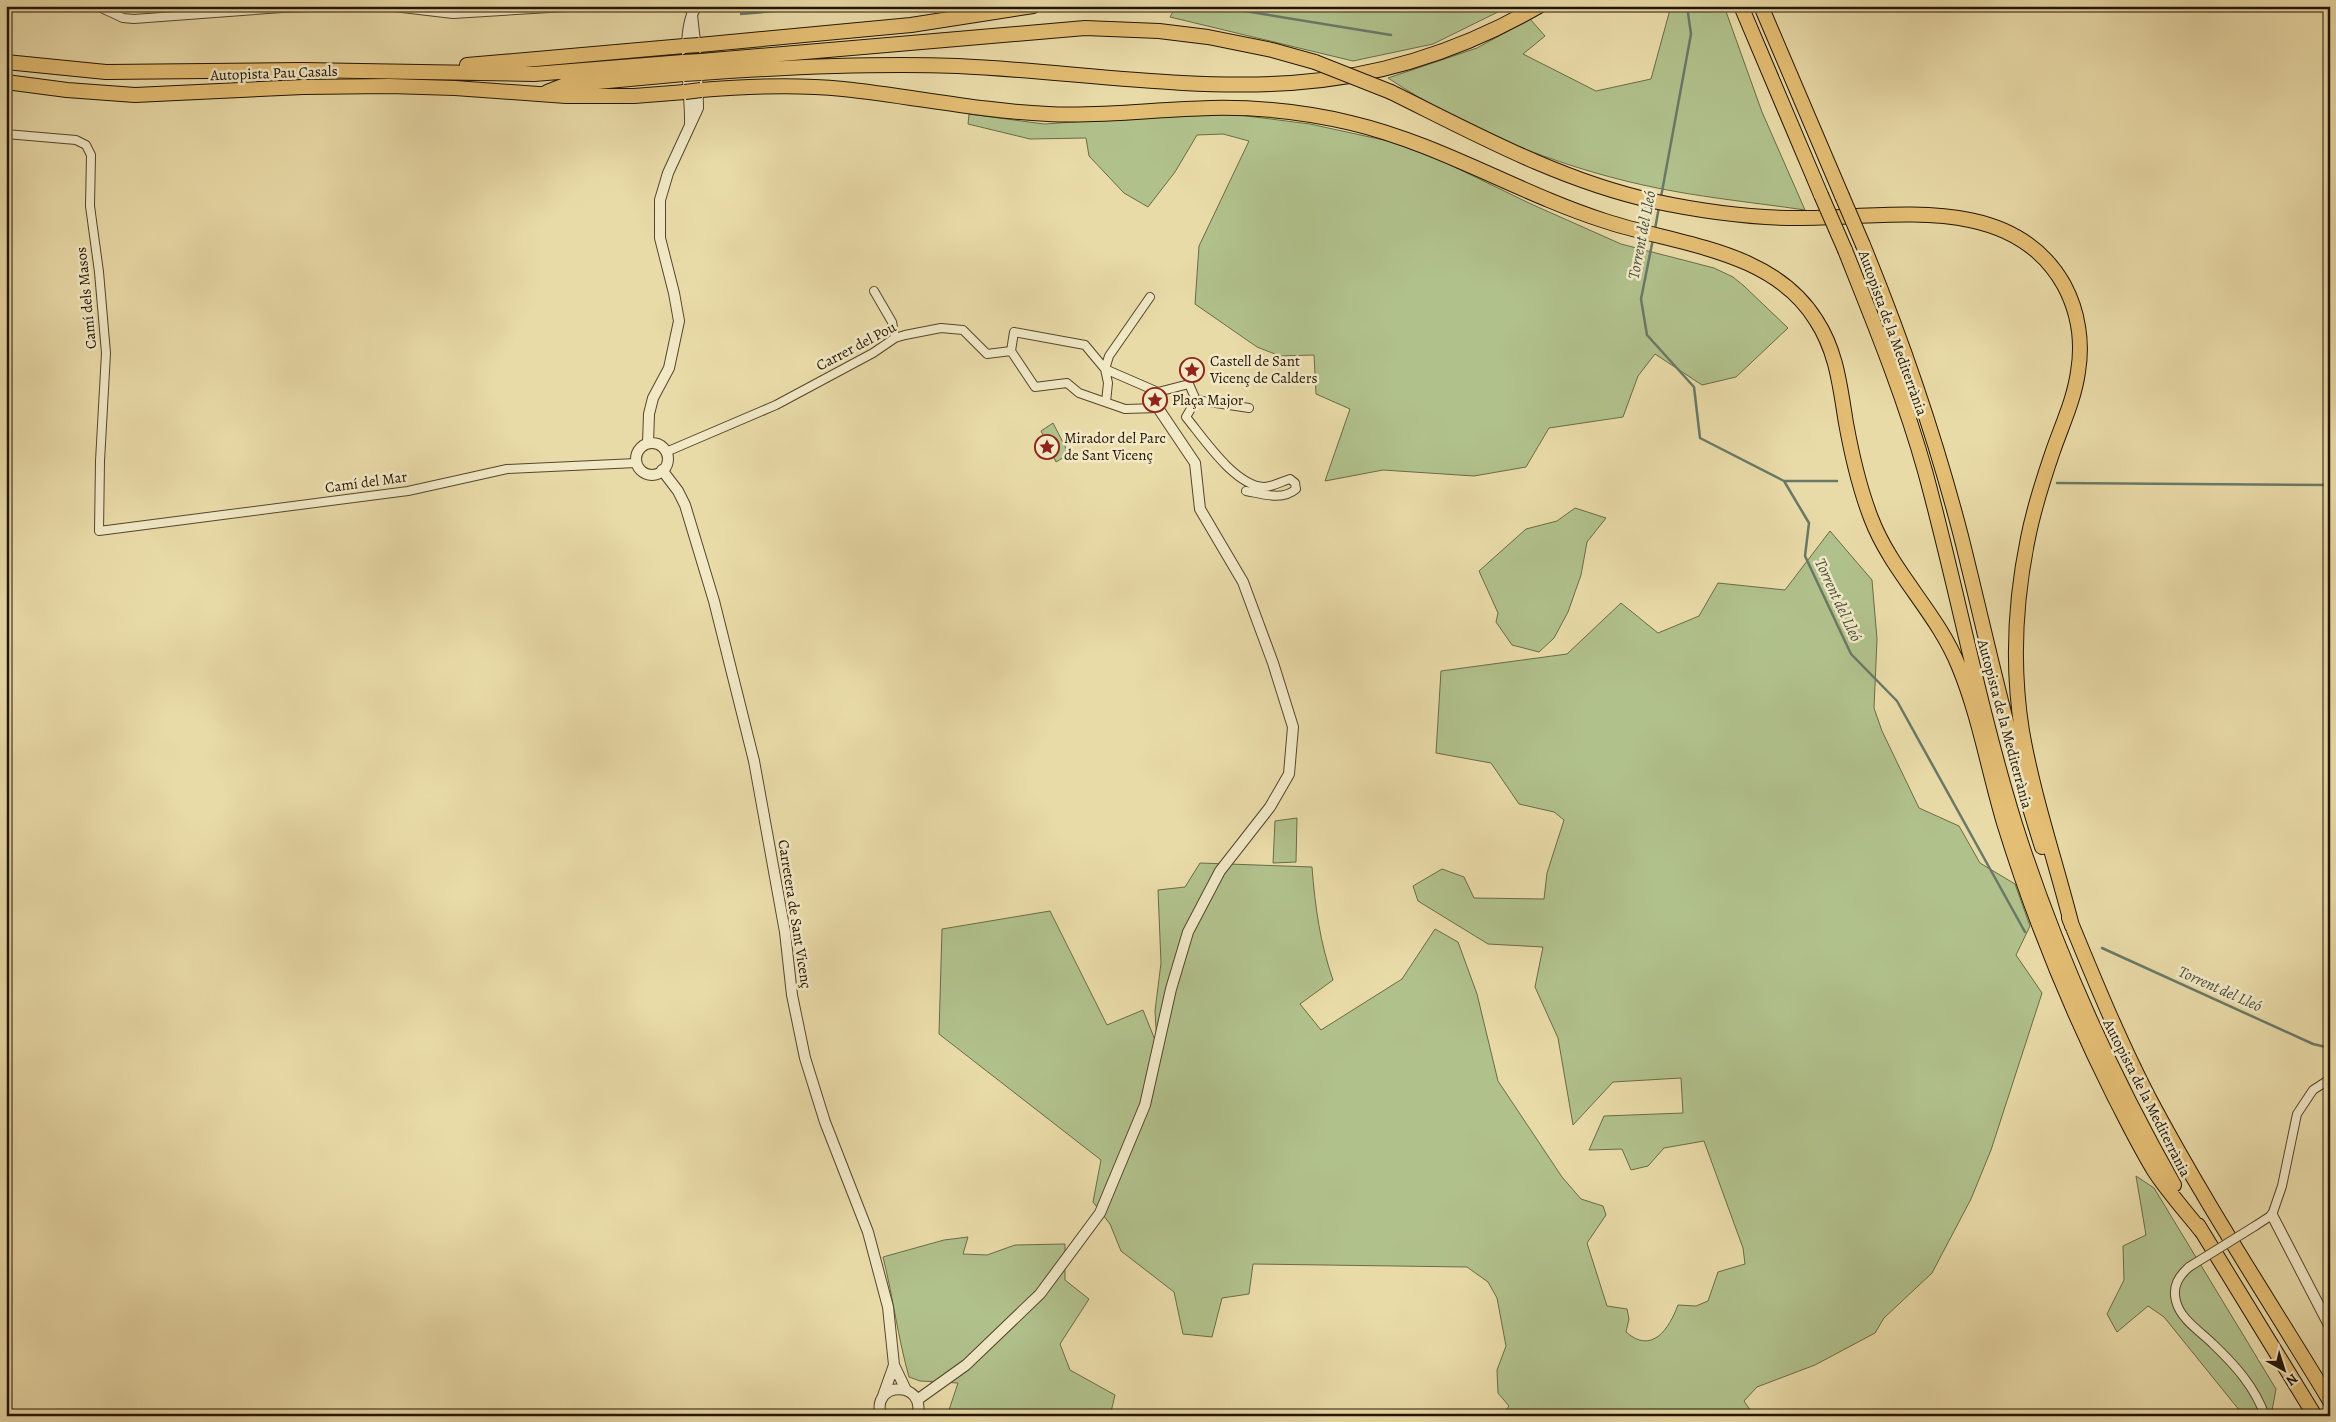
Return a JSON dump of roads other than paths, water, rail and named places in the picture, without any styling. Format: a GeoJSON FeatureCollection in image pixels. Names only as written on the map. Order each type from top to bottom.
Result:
{"type":"FeatureCollection","features":[{"type":"Feature","properties":{"kind":"highway"},"geometry":{"type":"LineString","coordinates":[[401,70],[911,25],[1033,6]]}},
{"type":"Feature","properties":{"kind":"highway"},"geometry":{"type":"LineString","coordinates":[[701,67],[922,66],[1197,82],[1291,83],[1347,76],[1408,62],[1476,38],[1539,6]]}},
{"type":"Feature","properties":{"kind":"highway","name":"Autopista de la Mediterrània"},"geometry":{"type":"LineString","coordinates":[[1741,6],[1845,250],[1890,366],[1925,470],[2002,779],[2050,925],[2087,1016],[2153,1148],[2202,1232],[2315,1416]]}},
{"type":"Feature","properties":{"kind":"highway","name":"Autopista de la Mediterrània"},"geometry":{"type":"LineString","coordinates":[[1761,6],[1863,246],[1899,336],[1930,426],[1961,536],[2023,784],[2054,883],[2109,1015],[2159,1115],[2195,1182],[2330,1400]]}},
{"type":"Feature","properties":{"kind":"highway"},"geometry":{"type":"LineString","coordinates":[[401,70],[534,74],[684,68],[1019,33],[1104,28],[1159,31],[1208,37],[1272,50],[1314,62],[1391,92],[1538,164],[1631,196],[1702,210],[1764,217],[1814,218],[1921,215],[1960,218],[1987,224],[2014,235],[2036,251],[2055,271],[2068,294],[2077,318],[2080,362],[2070,404],[2041,487],[2027,541],[2017,615],[2017,677],[2027,756],[2072,926]]}},
{"type":"Feature","properties":{"kind":"highway","name":"Autopista Pau Casals"},"geometry":{"type":"LineString","coordinates":[[6,62],[106,72],[401,70]]}},
{"type":"Feature","properties":{"kind":"highway"},"geometry":{"type":"LineString","coordinates":[[544,93],[565,86],[684,68]]}},
{"type":"Feature","properties":{"kind":"highway","name":"Autopista Pau Casals"},"geometry":{"type":"LineString","coordinates":[[6,82],[67,90],[135,95],[303,87],[379,86],[544,93]]}},
{"type":"Feature","properties":{"kind":"highway"},"geometry":{"type":"LineString","coordinates":[[544,93],[566,96],[634,96],[701,90],[808,86],[998,110],[1056,115],[1246,108],[1323,117],[1373,129],[1426,146],[1580,213],[1729,256],[1765,271],[1802,300],[1819,324],[1832,352],[1854,467],[1862,494],[1884,549],[1945,636],[1962,672],[2021,873],[2078,1020],[2156,1174],[2202,1232]]}},
{"type":"Feature","properties":{"kind":"street"},"geometry":{"type":"LineString","coordinates":[[98,6],[123,18],[134,19],[282,8],[339,6]]}},
{"type":"Feature","properties":{"kind":"street"},"geometry":{"type":"LineString","coordinates":[[385,6],[453,14],[583,6]]}},
{"type":"Feature","properties":{"kind":"street"},"geometry":{"type":"LineString","coordinates":[[648,443],[658,444],[666,452],[667,461],[658,473],[648,474],[642,472],[636,463],[637,453],[648,443],[649,414],[653,398],[669,368],[678,321],[674,293],[660,240],[659,213],[663,187],[690,128],[699,100],[692,10]]}},
{"type":"Feature","properties":{"kind":"street","name":"Camí dels Masos"},"geometry":{"type":"LineString","coordinates":[[6,134],[76,140],[86,145],[91,155],[90,206],[99,272],[106,353],[100,461],[100,531]]}},
{"type":"Feature","properties":{"kind":"street"},"geometry":{"type":"LineString","coordinates":[[874,291],[892,322],[895,338]]}},
{"type":"Feature","properties":{"kind":"street"},"geometry":{"type":"LineString","coordinates":[[1106,402],[1108,383],[1105,369],[1109,356],[1150,297]]}},
{"type":"Feature","properties":{"kind":"street","name":"Carrer del Pou"},"geometry":{"type":"LineString","coordinates":[[666,452],[776,404],[895,338],[941,328],[963,330],[988,354],[1011,351]]}},
{"type":"Feature","properties":{"kind":"street"},"geometry":{"type":"LineString","coordinates":[[1158,408],[1125,409],[1079,394],[1067,383],[1035,387],[1011,351],[1014,332],[1085,346],[1105,369],[1158,392],[1189,384],[1196,400]]}},
{"type":"Feature","properties":{"kind":"street"},"geometry":{"type":"LineString","coordinates":[[917,1400],[966,1365],[1040,1294],[1100,1213],[1145,1105],[1171,989],[1188,932],[1220,871],[1270,807],[1289,774],[1293,727],[1273,663],[1242,582],[1200,509],[1195,463],[1158,408],[1158,392]]}},
{"type":"Feature","properties":{"kind":"street"},"geometry":{"type":"LineString","coordinates":[[1196,400],[1249,408]]}},
{"type":"Feature","properties":{"kind":"street"},"geometry":{"type":"LineString","coordinates":[[1196,400],[1186,417],[1228,468],[1251,485],[1266,487],[1290,479],[1295,483],[1296,489],[1290,494],[1274,496],[1246,491]]}},
{"type":"Feature","properties":{"kind":"street","name":"Camí del Mar"},"geometry":{"type":"LineString","coordinates":[[100,531],[408,491],[507,469],[636,463]]}},
{"type":"Feature","properties":{"kind":"street","name":"Carretera de Sant Vicenç"},"geometry":{"type":"LineString","coordinates":[[662,470],[678,490],[685,505],[714,601],[754,761],[805,1058],[825,1122],[868,1232],[888,1307],[894,1365],[906,1390]]}},
{"type":"Feature","properties":{"kind":"street"},"geometry":{"type":"LineString","coordinates":[[2265,1416],[2256,1396],[2240,1373],[2189,1321],[2178,1305],[2175,1285],[2180,1276],[2189,1267],[2272,1215],[2282,1186],[2297,1114],[2313,1090],[2330,1079]]}},
{"type":"Feature","properties":{"kind":"street"},"geometry":{"type":"LineString","coordinates":[[2272,1215],[2330,1327]]}},
{"type":"Feature","properties":{"kind":"street","name":"Carretera de Sant Vicenç"},"geometry":{"type":"LineString","coordinates":[[881,1416],[880,1407],[894,1365]]}},
{"type":"Feature","properties":{"kind":"street"},"geometry":{"type":"LineString","coordinates":[[884,1396],[896,1389],[906,1390],[917,1400]]}},
{"type":"Feature","properties":{"kind":"street"},"geometry":{"type":"LineString","coordinates":[[916,1416],[917,1400]]}},
{"type":"Feature","properties":{"kind":"waterway","name":"Torrent del Lleó"},"geometry":{"type":"LineString","coordinates":[[741,14],[828,6]]}},
{"type":"Feature","properties":{"kind":"waterway","name":"Torrent del Lleó"},"geometry":{"type":"LineString","coordinates":[[1661,197],[1691,34],[1687,6]]}},
{"type":"Feature","properties":{"kind":"waterway","name":"Torrent del Lleó"},"geometry":{"type":"LineString","coordinates":[[1082,10],[1220,7],[1391,35]]}},
{"type":"Feature","properties":{"kind":"waterway","name":"Torrent del Lleó"},"geometry":{"type":"LineString","coordinates":[[1655,229],[1659,207]]}},
{"type":"Feature","properties":{"kind":"waterway","name":"Torrent del Lleó"},"geometry":{"type":"LineString","coordinates":[[1653,239],[1641,299],[1647,335],[1694,387],[1700,438],[1784,481],[1809,523],[1805,556],[1851,654],[1897,701],[2025,932]]}},
{"type":"Feature","properties":{"kind":"waterway"},"geometry":{"type":"LineString","coordinates":[[1784,481],[1837,481]]}},
{"type":"Feature","properties":{"kind":"waterway"},"geometry":{"type":"LineString","coordinates":[[2057,483],[2330,485]]}},
{"type":"Feature","properties":{"kind":"waterway","name":"Torrent del Lleó"},"geometry":{"type":"LineString","coordinates":[[2102,948],[2313,1044],[2330,1048]]}},
{"type":"Feature","properties":{"kind":"place","name":"Castell de Sant Vicenç de Calders"},"geometry":{"type":"Point","coordinates":[1192,370]}},
{"type":"Feature","properties":{"kind":"place","name":"Plaça Major"},"geometry":{"type":"Point","coordinates":[1155,400]}},
{"type":"Feature","properties":{"kind":"place","name":"Mirador del Parc de Sant Vicenç"},"geometry":{"type":"Point","coordinates":[1047,447]}}]}
